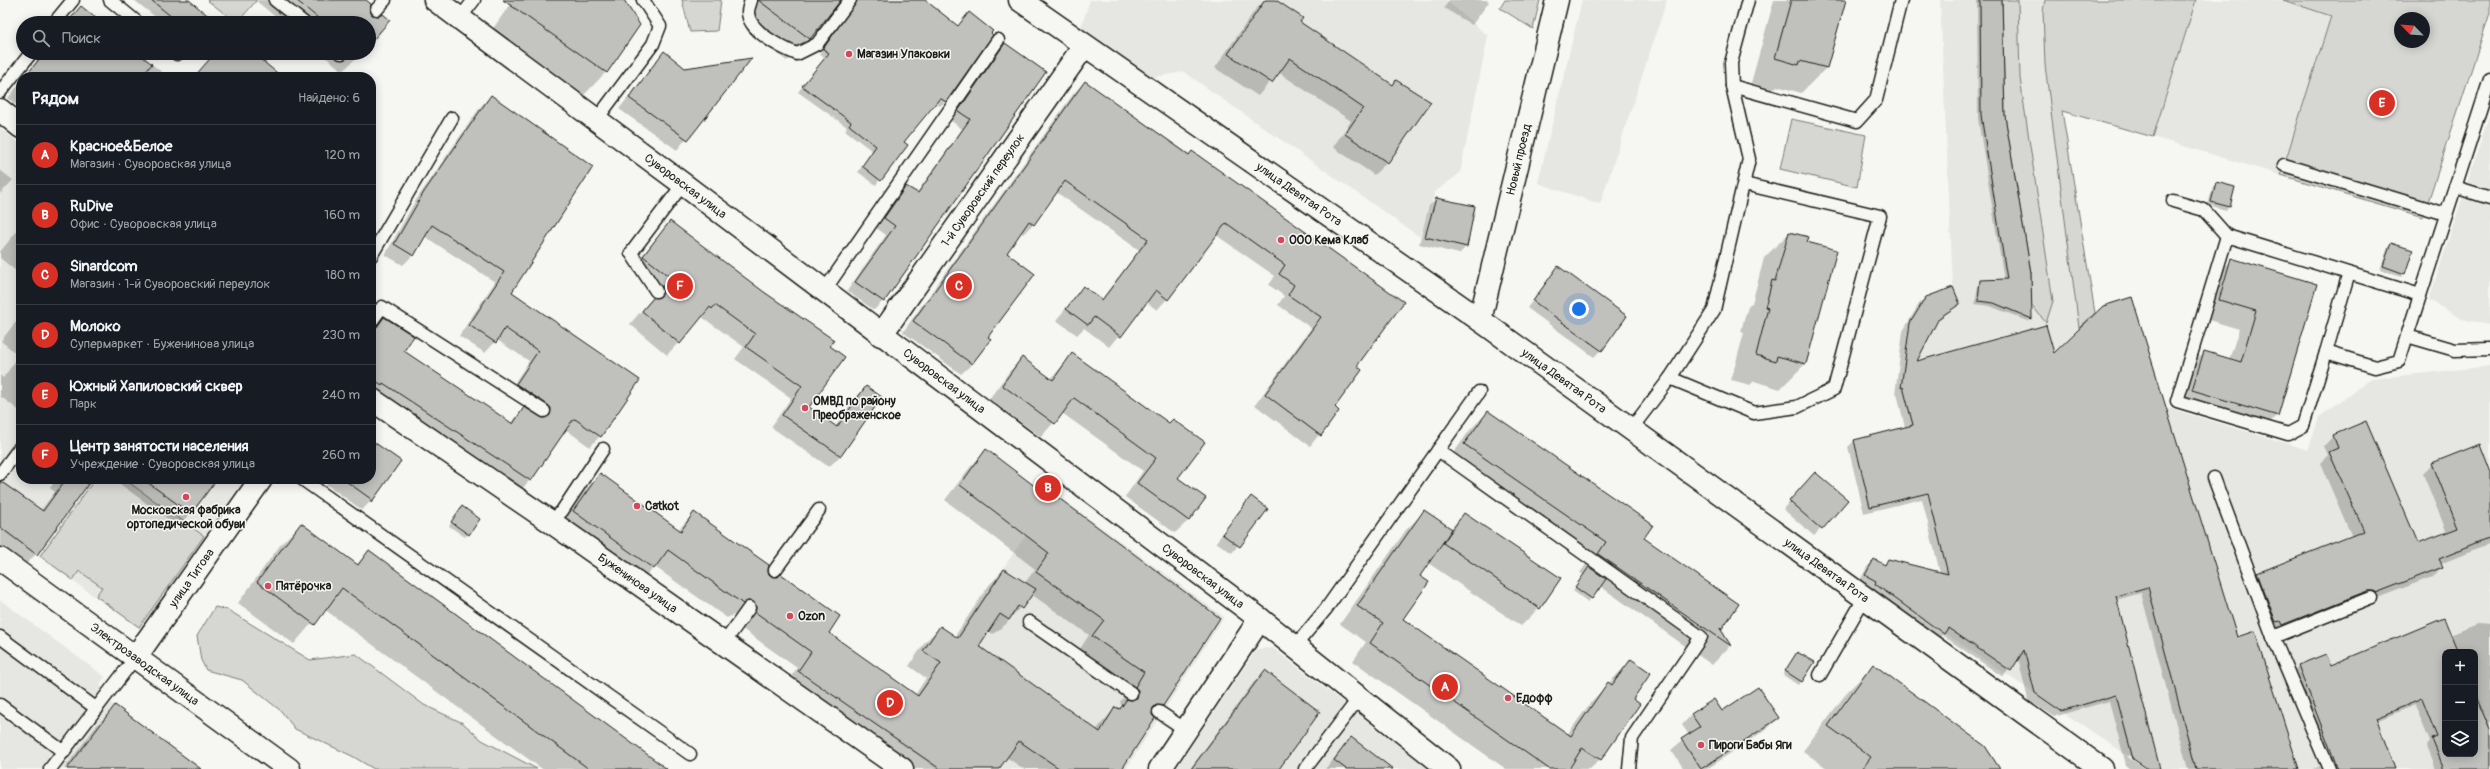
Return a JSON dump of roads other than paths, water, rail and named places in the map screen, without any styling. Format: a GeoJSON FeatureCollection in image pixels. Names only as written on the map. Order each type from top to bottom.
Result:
{"type":"FeatureCollection","features":[{"type":"Feature","properties":{"kind":"street","name":"Суворовская улица"},"geometry":{"type":"LineString","coordinates":[[435,0],[683,184],[881,335],[1260,619],[1449,769]]}},
{"type":"Feature","properties":{"kind":"street","name":"улица Девятая Рота"},"geometry":{"type":"LineString","coordinates":[[1020,0],[1084,46],[1480,320],[2102,769]]}},
{"type":"Feature","properties":{"kind":"street","name":"Новый проезд"},"geometry":{"type":"LineString","coordinates":[[1480,320],[1557,0]]}},
{"type":"Feature","properties":{"kind":"street","name":"1-й Суворовский переулок"},"geometry":{"type":"LineString","coordinates":[[881,335],[1084,46]]}},
{"type":"Feature","properties":{"kind":"street"},"geometry":{"type":"LineString","coordinates":[[0,110],[16,122]]}},
{"type":"Feature","properties":{"kind":"street","name":"Буженинова улица"},"geometry":{"type":"LineString","coordinates":[[376,402],[551,522],[902,769]]}},
{"type":"Feature","properties":{"kind":"street","name":"улица Титова"},"geometry":{"type":"LineString","coordinates":[[135,658],[257,484]]}},
{"type":"Feature","properties":{"kind":"street","name":"Электрозаводская улица"},"geometry":{"type":"LineString","coordinates":[[0,559],[289,769]]}},
{"type":"Feature","properties":{"kind":"street"},"geometry":{"type":"LineString","coordinates":[[1160,769],[1260,619]]}},
{"type":"Feature","properties":{"kind":"lane"},"geometry":{"type":"LineString","coordinates":[[59,16],[72,0]]}},
{"type":"Feature","properties":{"kind":"lane"},"geometry":{"type":"LineString","coordinates":[[110,0],[129,16]]}},
{"type":"Feature","properties":{"kind":"lane"},"geometry":{"type":"LineString","coordinates":[[275,0],[295,16]]}},
{"type":"Feature","properties":{"kind":"lane"},"geometry":{"type":"LineString","coordinates":[[460,18],[474,0]]}},
{"type":"Feature","properties":{"kind":"lane"},"geometry":{"type":"LineString","coordinates":[[597,120],[653,44],[660,26],[643,0]]}},
{"type":"Feature","properties":{"kind":"lane"},"geometry":{"type":"LineString","coordinates":[[751,0],[748,12],[752,26],[781,47],[797,54],[817,44],[850,0]]}},
{"type":"Feature","properties":{"kind":"lane"},"geometry":{"type":"LineString","coordinates":[[1631,429],[1670,378],[1714,310],[1749,159],[1732,86],[1731,63],[1748,0]]}},
{"type":"Feature","properties":{"kind":"lane"},"geometry":{"type":"LineString","coordinates":[[1732,86],[1857,121],[1876,100],[1901,0]]}},
{"type":"Feature","properties":{"kind":"lane"},"geometry":{"type":"LineString","coordinates":[[824,291],[998,40]]}},
{"type":"Feature","properties":{"kind":"lane"},"geometry":{"type":"LineString","coordinates":[[0,92],[25,60]]}},
{"type":"Feature","properties":{"kind":"lane"},"geometry":{"type":"LineString","coordinates":[[2326,352],[2375,367],[2399,361],[2490,79]]}},
{"type":"Feature","properties":{"kind":"lane"},"geometry":{"type":"LineString","coordinates":[[376,247],[452,118]]}},
{"type":"Feature","properties":{"kind":"lane"},"geometry":{"type":"LineString","coordinates":[[2284,164],[2446,214]]}},
{"type":"Feature","properties":{"kind":"lane"},"geometry":{"type":"LineString","coordinates":[[656,291],[631,253],[683,184]]}},
{"type":"Feature","properties":{"kind":"lane"},"geometry":{"type":"LineString","coordinates":[[1670,378],[1754,413],[1797,406],[1834,389],[1880,216],[1744,184]]}},
{"type":"Feature","properties":{"kind":"lane"},"geometry":{"type":"LineString","coordinates":[[2455,186],[2490,198]]}},
{"type":"Feature","properties":{"kind":"lane"},"geometry":{"type":"LineString","coordinates":[[2173,201],[2204,210],[2227,236],[2420,295]]}},
{"type":"Feature","properties":{"kind":"lane"},"geometry":{"type":"LineString","coordinates":[[2227,236],[2177,400],[2288,434],[2303,426],[2349,273]]}},
{"type":"Feature","properties":{"kind":"lane"},"geometry":{"type":"LineString","coordinates":[[376,315],[382,307],[544,411]]}},
{"type":"Feature","properties":{"kind":"lane"},"geometry":{"type":"LineString","coordinates":[[2407,336],[2455,350],[2490,349]]}},
{"type":"Feature","properties":{"kind":"lane"},"geometry":{"type":"LineString","coordinates":[[1295,646],[1326,609],[1479,392]]}},
{"type":"Feature","properties":{"kind":"lane"},"geometry":{"type":"LineString","coordinates":[[551,522],[562,511],[603,449]]}},
{"type":"Feature","properties":{"kind":"lane"},"geometry":{"type":"LineString","coordinates":[[1438,450],[1701,637],[1632,738],[1629,769]]}},
{"type":"Feature","properties":{"kind":"lane"},"geometry":{"type":"LineString","coordinates":[[0,474],[16,453]]}},
{"type":"Feature","properties":{"kind":"lane"},"geometry":{"type":"LineString","coordinates":[[2214,478],[2273,637],[2329,769]]}},
{"type":"Feature","properties":{"kind":"lane"},"geometry":{"type":"LineString","coordinates":[[309,484],[690,754]]}},
{"type":"Feature","properties":{"kind":"lane"},"geometry":{"type":"LineString","coordinates":[[775,570],[820,510]]}},
{"type":"Feature","properties":{"kind":"lane"},"geometry":{"type":"LineString","coordinates":[[1820,675],[1865,597]]}},
{"type":"Feature","properties":{"kind":"lane"},"geometry":{"type":"LineString","coordinates":[[2273,637],[2371,598]]}},
{"type":"Feature","properties":{"kind":"lane"},"geometry":{"type":"LineString","coordinates":[[724,643],[749,608]]}},
{"type":"Feature","properties":{"kind":"lane"},"geometry":{"type":"LineString","coordinates":[[1029,622],[1131,692]]}},
{"type":"Feature","properties":{"kind":"lane"},"geometry":{"type":"LineString","coordinates":[[0,637],[97,709]]}},
{"type":"Feature","properties":{"kind":"lane"},"geometry":{"type":"LineString","coordinates":[[50,769],[135,658]]}},
{"type":"Feature","properties":{"kind":"lane"},"geometry":{"type":"LineString","coordinates":[[1305,769],[1359,698]]}},
{"type":"Feature","properties":{"kind":"lane"},"geometry":{"type":"LineString","coordinates":[[0,705],[64,752]]}},
{"type":"Feature","properties":{"kind":"lane"},"geometry":{"type":"LineString","coordinates":[[1159,712],[1186,730]]}},
{"type":"Feature","properties":{"kind":"place","name":"Магазин Упаковки"},"geometry":{"type":"Point","coordinates":[849,54]}},
{"type":"Feature","properties":{"kind":"place","name":"Южный Хапиловский сквер"},"geometry":{"type":"Point","coordinates":[2382,103]}},
{"type":"Feature","properties":{"kind":"place","name":"ООО Кема Клаб"},"geometry":{"type":"Point","coordinates":[1281,240]}},
{"type":"Feature","properties":{"kind":"place","name":"Центр занятости населения"},"geometry":{"type":"Point","coordinates":[680,286]}},
{"type":"Feature","properties":{"kind":"place","name":"Sinardcom"},"geometry":{"type":"Point","coordinates":[959,286]}},
{"type":"Feature","properties":{"kind":"place","name":"ОМВД по району Преображенское"},"geometry":{"type":"Point","coordinates":[805,408]}},
{"type":"Feature","properties":{"kind":"place","name":"RuDive"},"geometry":{"type":"Point","coordinates":[1048,488]}},
{"type":"Feature","properties":{"kind":"place","name":"Московская фабрика ортопедической обуви"},"geometry":{"type":"Point","coordinates":[186,497]}},
{"type":"Feature","properties":{"kind":"place","name":"Catkot"},"geometry":{"type":"Point","coordinates":[637,506]}},
{"type":"Feature","properties":{"kind":"place","name":"Пятёрочка"},"geometry":{"type":"Point","coordinates":[268,586]}},
{"type":"Feature","properties":{"kind":"place","name":"Ozon"},"geometry":{"type":"Point","coordinates":[790,616]}},
{"type":"Feature","properties":{"kind":"place","name":"Красное&Белое"},"geometry":{"type":"Point","coordinates":[1445,687]}},
{"type":"Feature","properties":{"kind":"place","name":"Едофф"},"geometry":{"type":"Point","coordinates":[1508,698]}},
{"type":"Feature","properties":{"kind":"place","name":"Молоко"},"geometry":{"type":"Point","coordinates":[890,703]}},
{"type":"Feature","properties":{"kind":"place","name":"Пироги Бабы Яги"},"geometry":{"type":"Point","coordinates":[1701,745]}}]}
